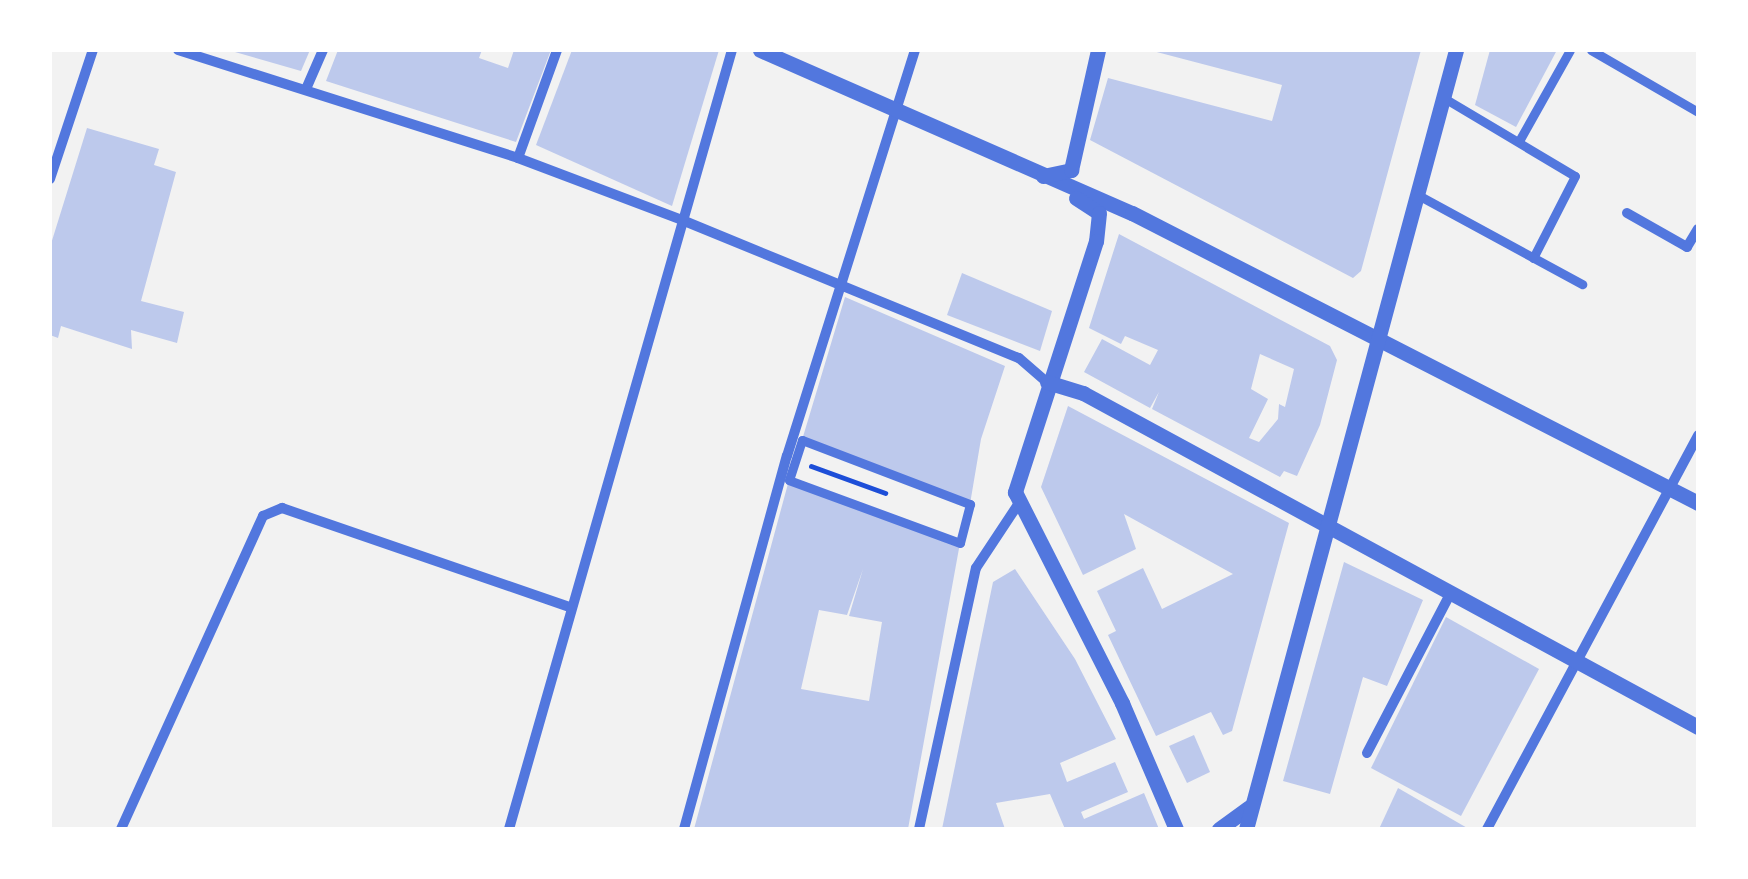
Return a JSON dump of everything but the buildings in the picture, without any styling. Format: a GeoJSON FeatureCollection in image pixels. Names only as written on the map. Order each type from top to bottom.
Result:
{"type":"FeatureCollection","features":[{"type":"Feature","properties":{"kind":"street"},"geometry":{"type":"LineString","coordinates":[[50,179],[93,50]]}},
{"type":"Feature","properties":{"kind":"street"},"geometry":{"type":"LineString","coordinates":[[178,50],[518,158],[841,283],[1020,358],[1047,382],[1082,393],[1698,726]]}},
{"type":"Feature","properties":{"kind":"street"},"geometry":{"type":"LineString","coordinates":[[306,90],[323,50]]}},
{"type":"Feature","properties":{"kind":"street"},"geometry":{"type":"LineString","coordinates":[[518,158],[557,50]]}},
{"type":"Feature","properties":{"kind":"street"},"geometry":{"type":"LineString","coordinates":[[510,829],[569,607],[732,50]]}},
{"type":"Feature","properties":{"kind":"street"},"geometry":{"type":"LineString","coordinates":[[760,50],[1132,213],[1698,503]]}},
{"type":"Feature","properties":{"kind":"street"},"geometry":{"type":"LineString","coordinates":[[684,829],[841,283],[915,50]]}},
{"type":"Feature","properties":{"kind":"street"},"geometry":{"type":"LineString","coordinates":[[1043,176],[1071,170],[1098,50]]}},
{"type":"Feature","properties":{"kind":"street"},"geometry":{"type":"LineString","coordinates":[[1246,829],[1324,525],[1456,50]]}},
{"type":"Feature","properties":{"kind":"street"},"geometry":{"type":"LineString","coordinates":[[1519,141],[1570,50]]}},
{"type":"Feature","properties":{"kind":"street"},"geometry":{"type":"LineString","coordinates":[[1590,50],[1698,112]]}},
{"type":"Feature","properties":{"kind":"street"},"geometry":{"type":"LineString","coordinates":[[1444,98],[1576,176],[1533,258]]}},
{"type":"Feature","properties":{"kind":"street"},"geometry":{"type":"LineString","coordinates":[[1043,176],[1100,213],[1096,242],[1016,476],[1017,506],[1122,703],[1176,829]]}},
{"type":"Feature","properties":{"kind":"street"},"geometry":{"type":"LineString","coordinates":[[1418,195],[1582,284]]}},
{"type":"Feature","properties":{"kind":"street"},"geometry":{"type":"LineString","coordinates":[[1627,213],[1687,247],[1698,228]]}},
{"type":"Feature","properties":{"kind":"street"},"geometry":{"type":"LineString","coordinates":[[1487,829],[1698,435]]}},
{"type":"Feature","properties":{"kind":"street"},"geometry":{"type":"LineString","coordinates":[[802,440],[970,504],[960,543],[790,480],[802,440]]}},
{"type":"Feature","properties":{"kind":"street"},"geometry":{"type":"LineString","coordinates":[[919,829],[976,568],[1017,506]]}},
{"type":"Feature","properties":{"kind":"street"},"geometry":{"type":"LineString","coordinates":[[121,829],[263,516],[282,508],[569,607]]}},
{"type":"Feature","properties":{"kind":"street"},"geometry":{"type":"LineString","coordinates":[[1366,753],[1450,594]]}},
{"type":"Feature","properties":{"kind":"street"},"geometry":{"type":"LineString","coordinates":[[1219,829],[1249,807]]}},
{"type":"Feature","properties":{"kind":"street"},"geometry":{"type":"LineString","coordinates":[[1169,813],[1194,829]]}}]}
